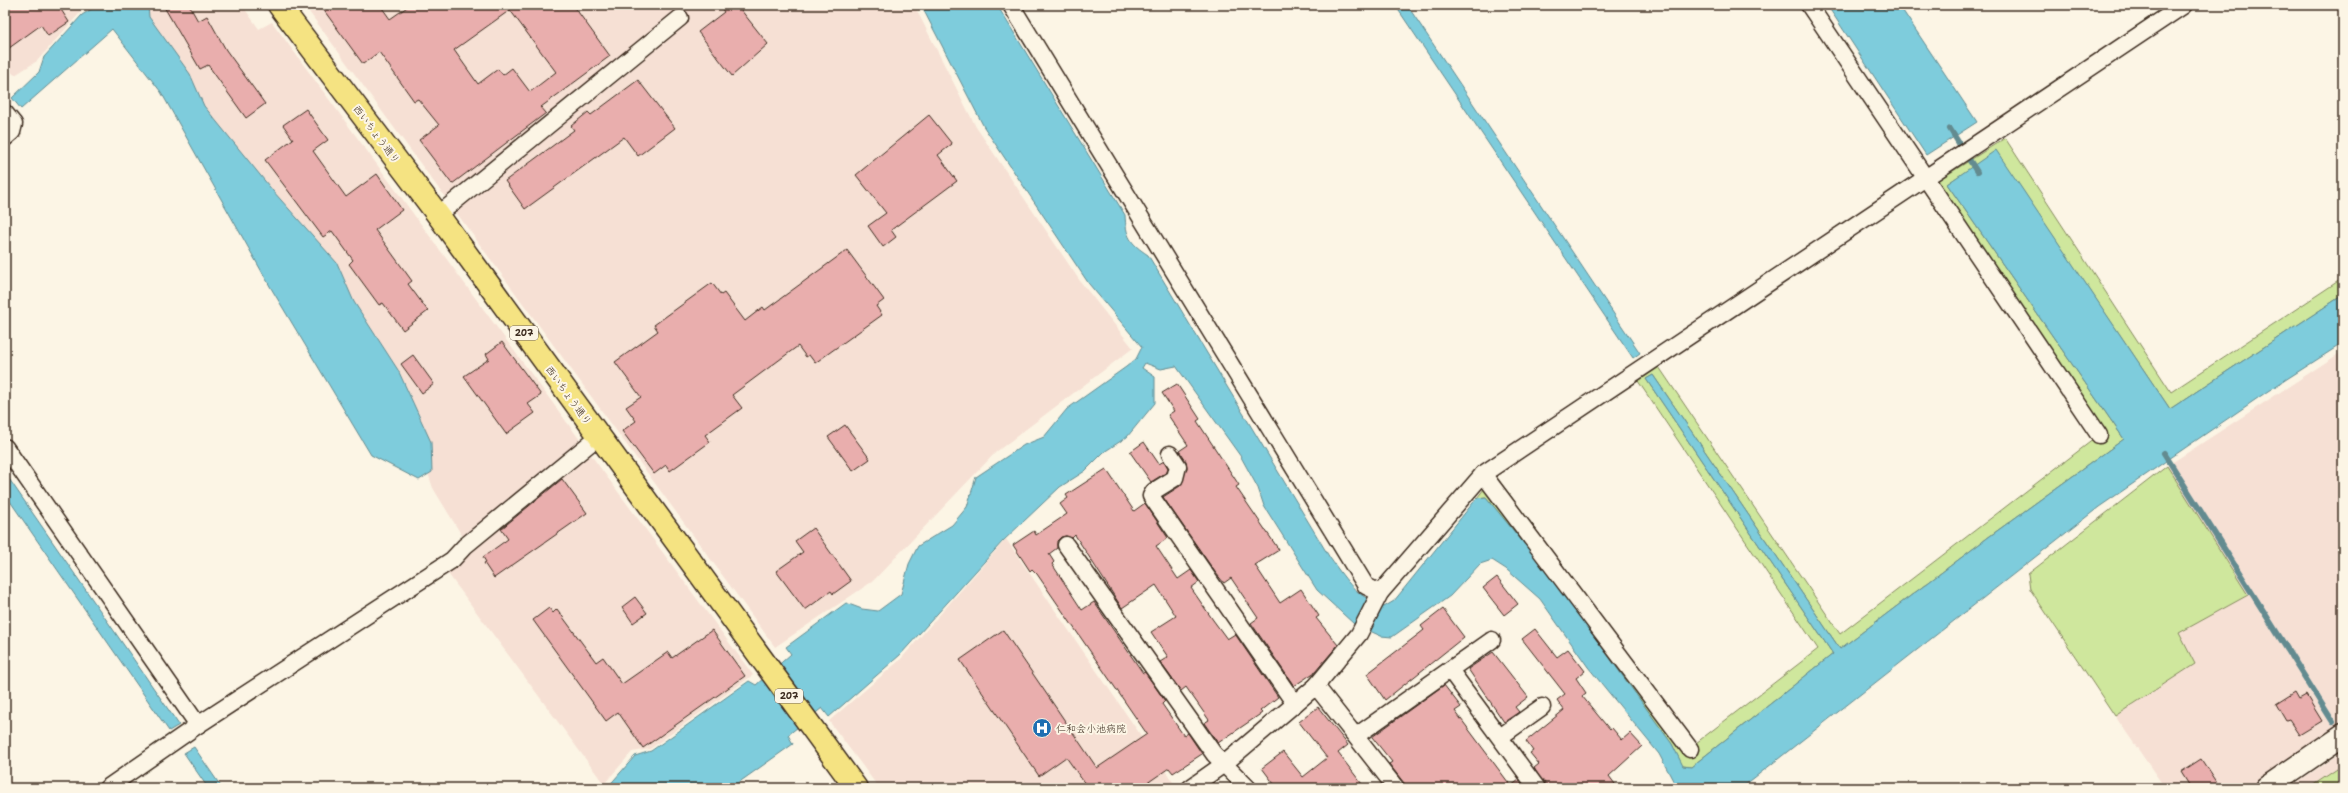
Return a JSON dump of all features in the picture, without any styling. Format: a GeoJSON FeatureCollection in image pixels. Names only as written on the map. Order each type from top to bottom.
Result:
{"type":"FeatureCollection","features":[{"type":"Feature","properties":{"kind":"highway","name":"西いちょう通り"},"geometry":{"type":"LineString","coordinates":[[280,5],[438,215],[856,788]]}},
{"type":"Feature","properties":{"kind":"main road"},"geometry":{"type":"LineString","coordinates":[[2266,788],[2343,735]]}},
{"type":"Feature","properties":{"kind":"street"},"geometry":{"type":"LineString","coordinates":[[1011,5],[1366,586],[1380,593]]}},
{"type":"Feature","properties":{"kind":"street"},"geometry":{"type":"LineString","coordinates":[[1809,5],[2099,435]]}},
{"type":"Feature","properties":{"kind":"street"},"geometry":{"type":"LineString","coordinates":[[1190,788],[1224,764],[1316,686],[1359,634],[1380,593],[1483,474],[2184,5]]}},
{"type":"Feature","properties":{"kind":"street"},"geometry":{"type":"LineString","coordinates":[[438,215],[680,18]]}},
{"type":"Feature","properties":{"kind":"street"},"geometry":{"type":"LineString","coordinates":[[5,114],[14,124],[12,132],[5,138]]}},
{"type":"Feature","properties":{"kind":"street"},"geometry":{"type":"LineString","coordinates":[[107,788],[198,725],[452,560],[465,546],[600,436]]}},
{"type":"Feature","properties":{"kind":"street"},"geometry":{"type":"LineString","coordinates":[[5,447],[198,725]]}},
{"type":"Feature","properties":{"kind":"street"},"geometry":{"type":"LineString","coordinates":[[1170,454],[1178,466],[1175,478],[1154,491],[1151,496],[1295,704]]}},
{"type":"Feature","properties":{"kind":"street"},"geometry":{"type":"LineString","coordinates":[[1483,474],[1690,749]]}},
{"type":"Feature","properties":{"kind":"street"},"geometry":{"type":"LineString","coordinates":[[1066,545],[1214,754],[1248,788]]}},
{"type":"Feature","properties":{"kind":"street"},"geometry":{"type":"LineString","coordinates":[[1356,736],[1492,640]]}},
{"type":"Feature","properties":{"kind":"street"},"geometry":{"type":"LineString","coordinates":[[1450,670],[1537,788]]}},
{"type":"Feature","properties":{"kind":"street"},"geometry":{"type":"LineString","coordinates":[[1316,686],[1396,788]]}},
{"type":"Feature","properties":{"kind":"street"},"geometry":{"type":"LineString","coordinates":[[1500,737],[1542,707]]}},
{"type":"Feature","properties":{"kind":"shaded area"},"geometry":{"type":"Polygon","coordinates":[[[5,5],[87,5],[37,61],[15,75],[5,68],[5,5]]]}},
{"type":"Feature","properties":{"kind":"shaded area"},"geometry":{"type":"Polygon","coordinates":[[[139,5],[242,5],[259,29],[272,22],[753,675],[650,749],[632,752],[604,784],[446,571],[464,539],[433,488],[410,419],[195,108],[139,5]]]}},
{"type":"Feature","properties":{"kind":"shaded area"},"geometry":{"type":"Polygon","coordinates":[[[304,5],[914,5],[976,127],[1080,281],[1133,348],[996,452],[873,581],[775,647],[304,5]]]}},
{"type":"Feature","properties":{"kind":"shaded area"},"geometry":{"type":"Polygon","coordinates":[[[2343,351],[2343,720],[2246,788],[2165,788],[2115,716],[2195,664],[2179,633],[2248,595],[2167,466],[2343,351]]]}},
{"type":"Feature","properties":{"kind":"shaded area"},"geometry":{"type":"Polygon","coordinates":[[[1006,539],[1177,788],[879,788],[829,721],[900,660],[1006,539]]]}},
{"type":"Feature","properties":{"kind":"shaded area"},"geometry":{"type":"Polygon","coordinates":[[[2343,751],[2343,788],[2289,788],[2343,751]]]}},
{"type":"Feature","properties":{"kind":"green space"},"geometry":{"type":"Polygon","coordinates":[[[2005,138],[2171,392],[2343,278],[2343,295],[2170,409],[1996,151],[1947,184],[2124,439],[1990,536],[1840,649],[1653,375],[1646,379],[1833,654],[1691,767],[1682,766],[1672,744],[1486,497],[1477,498],[1495,475],[1696,743],[1818,649],[1638,381],[1659,367],[1840,634],[2094,439],[1923,190],[2005,138]]]}},
{"type":"Feature","properties":{"kind":"green space"},"geometry":{"type":"Polygon","coordinates":[[[2167,466],[2248,595],[2179,633],[2195,664],[2115,716],[2030,589],[2028,574],[2167,466]]]}},
{"type":"Feature","properties":{"kind":"green space"},"geometry":{"type":"Polygon","coordinates":[[[2343,765],[2343,788],[2309,788],[2343,765]]]}},
{"type":"Feature","properties":{"kind":"water"},"geometry":{"type":"Polygon","coordinates":[[[98,5],[148,5],[149,17],[190,74],[204,106],[273,191],[337,263],[354,302],[398,370],[431,442],[432,472],[419,480],[371,455],[271,288],[161,92],[112,29],[21,109],[12,98],[39,72],[44,57],[82,15],[98,5]]]}},
{"type":"Feature","properties":{"kind":"water"},"geometry":{"type":"Polygon","coordinates":[[[921,5],[997,5],[1125,215],[1126,229],[1130,239],[1137,247],[1148,255],[1330,558],[1342,575],[1359,593],[1384,607],[1394,601],[1477,498],[1486,497],[1549,574],[1672,744],[1683,766],[1691,767],[1833,654],[1646,379],[1653,375],[1840,649],[1990,536],[2124,439],[1947,184],[1996,150],[2170,409],[2343,295],[2343,343],[2268,391],[2099,507],[1745,785],[1745,788],[1677,788],[1659,754],[1588,667],[1540,599],[1506,569],[1492,560],[1480,564],[1450,596],[1392,637],[1381,636],[1354,624],[1317,590],[1264,506],[1258,488],[1241,457],[1176,366],[1161,369],[1145,363],[1142,368],[1155,377],[1155,403],[1127,437],[1104,452],[1085,471],[1060,487],[1003,541],[900,655],[829,717],[822,708],[788,735],[793,744],[731,788],[607,788],[635,756],[651,751],[749,681],[756,685],[791,654],[786,647],[846,603],[862,609],[878,611],[901,594],[909,564],[918,546],[952,525],[967,507],[976,477],[1024,445],[1044,437],[1067,409],[1136,359],[1142,347],[1089,284],[984,127],[921,5]]]}},
{"type":"Feature","properties":{"kind":"water"},"geometry":{"type":"Polygon","coordinates":[[[1395,5],[1407,5],[1640,353],[1633,358],[1395,5]]]}},
{"type":"Feature","properties":{"kind":"water"},"geometry":{"type":"Polygon","coordinates":[[[1827,5],[1899,5],[1977,122],[1926,155],[1827,5]]]}},
{"type":"Feature","properties":{"kind":"water"},"geometry":{"type":"Polygon","coordinates":[[[5,473],[179,725],[169,731],[5,494],[5,473]]]}},
{"type":"Feature","properties":{"kind":"water"},"geometry":{"type":"Polygon","coordinates":[[[194,747],[222,788],[208,788],[184,753],[194,747]]]}},
{"type":"Feature","properties":{"kind":"building"},"geometry":{"type":"Polygon","coordinates":[[[5,5],[58,5],[69,22],[48,36],[41,25],[5,51],[5,5]]]}},
{"type":"Feature","properties":{"kind":"building"},"geometry":{"type":"Polygon","coordinates":[[[163,5],[189,5],[198,21],[207,16],[226,50],[265,104],[246,118],[208,65],[200,69],[163,5]]]}},
{"type":"Feature","properties":{"kind":"building"},"geometry":{"type":"Polygon","coordinates":[[[320,5],[380,5],[390,19],[410,5],[573,5],[610,56],[541,107],[546,113],[452,184],[419,140],[439,125],[418,99],[414,101],[379,52],[363,64],[320,5]],[[510,10],[454,50],[478,84],[498,69],[503,75],[512,68],[530,92],[556,72],[510,10]]]}},
{"type":"Feature","properties":{"kind":"building"},"geometry":{"type":"Polygon","coordinates":[[[719,5],[737,5],[768,44],[732,76],[698,32],[724,12],[719,5]]]}},
{"type":"Feature","properties":{"kind":"building"},"geometry":{"type":"Polygon","coordinates":[[[638,80],[675,128],[638,156],[624,137],[525,209],[505,181],[574,130],[571,126],[588,112],[591,115],[638,80]]]}},
{"type":"Feature","properties":{"kind":"building"},"geometry":{"type":"Polygon","coordinates":[[[306,109],[328,140],[313,151],[346,197],[377,174],[402,210],[375,230],[412,281],[408,284],[428,311],[403,330],[383,303],[379,305],[349,264],[353,260],[332,231],[323,237],[265,160],[293,139],[283,125],[306,109]]]}},
{"type":"Feature","properties":{"kind":"building"},"geometry":{"type":"Polygon","coordinates":[[[929,115],[952,144],[938,155],[957,181],[891,230],[896,237],[883,247],[868,226],[886,213],[856,175],[929,115]]]}},
{"type":"Feature","properties":{"kind":"building"},"geometry":{"type":"Polygon","coordinates":[[[847,250],[884,300],[876,306],[882,315],[815,363],[809,355],[806,357],[798,346],[732,395],[742,408],[705,435],[710,442],[670,471],[666,465],[654,474],[622,431],[636,421],[626,407],[641,397],[615,362],[658,331],[654,325],[712,283],[721,295],[724,293],[745,321],[763,307],[765,310],[847,250]]]}},
{"type":"Feature","properties":{"kind":"building"},"geometry":{"type":"Polygon","coordinates":[[[502,342],[541,395],[528,404],[535,413],[506,434],[464,376],[489,359],[486,354],[502,342]]]}},
{"type":"Feature","properties":{"kind":"building"},"geometry":{"type":"Polygon","coordinates":[[[413,355],[434,384],[422,393],[401,364],[413,355]]]}},
{"type":"Feature","properties":{"kind":"building"},"geometry":{"type":"Polygon","coordinates":[[[1177,384],[1200,419],[1197,421],[1239,485],[1236,487],[1279,550],[1255,565],[1280,603],[1301,589],[1319,616],[1316,618],[1338,645],[1315,672],[1294,686],[1251,623],[1258,618],[1231,578],[1224,583],[1163,497],[1180,486],[1187,468],[1186,461],[1179,451],[1188,445],[1168,415],[1174,411],[1162,393],[1177,384]]]}},
{"type":"Feature","properties":{"kind":"building"},"geometry":{"type":"Polygon","coordinates":[[[845,425],[870,459],[853,471],[828,437],[845,425]]]}},
{"type":"Feature","properties":{"kind":"building"},"geometry":{"type":"Polygon","coordinates":[[[1144,442],[1159,464],[1164,461],[1168,468],[1167,472],[1151,482],[1130,452],[1144,442]]]}},
{"type":"Feature","properties":{"kind":"building"},"geometry":{"type":"Polygon","coordinates":[[[1106,469],[1134,511],[1145,503],[1168,538],[1156,546],[1178,579],[1191,570],[1199,582],[1191,588],[1227,639],[1235,634],[1278,697],[1260,711],[1262,713],[1218,743],[1204,723],[1209,720],[1186,687],[1181,691],[1160,662],[1168,657],[1151,632],[1176,616],[1156,585],[1122,608],[1075,535],[1072,538],[1066,536],[1061,537],[1057,541],[1057,548],[1049,554],[1054,562],[1052,564],[1082,610],[1094,602],[1143,673],[1145,672],[1165,701],[1162,704],[1184,736],[1188,733],[1202,754],[1173,773],[1169,768],[1140,788],[1088,788],[1066,757],[1039,776],[960,660],[1003,630],[1097,768],[1147,734],[1037,574],[1032,569],[1030,571],[1013,545],[1034,531],[1036,535],[1067,514],[1060,504],[1068,498],[1066,495],[1106,469]]]}},
{"type":"Feature","properties":{"kind":"building"},"geometry":{"type":"Polygon","coordinates":[[[562,479],[587,513],[494,578],[484,563],[486,562],[483,557],[508,539],[501,529],[562,479]]]}},
{"type":"Feature","properties":{"kind":"building"},"geometry":{"type":"Polygon","coordinates":[[[813,528],[851,581],[833,594],[831,591],[805,610],[776,571],[803,552],[795,541],[813,528]]]}},
{"type":"Feature","properties":{"kind":"building"},"geometry":{"type":"Polygon","coordinates":[[[1497,577],[1518,604],[1504,615],[1483,588],[1497,577]]]}},
{"type":"Feature","properties":{"kind":"building"},"geometry":{"type":"Polygon","coordinates":[[[635,597],[647,613],[633,623],[622,607],[635,597]]]}},
{"type":"Feature","properties":{"kind":"building"},"geometry":{"type":"Polygon","coordinates":[[[549,608],[553,613],[557,609],[596,662],[603,657],[622,684],[668,652],[672,658],[712,630],[745,676],[643,748],[618,712],[606,721],[533,620],[549,608]]]}},
{"type":"Feature","properties":{"kind":"building"},"geometry":{"type":"Polygon","coordinates":[[[1443,609],[1464,637],[1385,700],[1367,674],[1424,630],[1421,626],[1443,609]]]}},
{"type":"Feature","properties":{"kind":"building"},"geometry":{"type":"Polygon","coordinates":[[[1535,629],[1557,657],[1568,649],[1585,671],[1576,678],[1586,693],[1582,696],[1610,730],[1612,728],[1622,740],[1630,733],[1642,746],[1609,776],[1618,788],[1546,788],[1534,768],[1539,764],[1530,753],[1533,751],[1526,741],[1564,710],[1557,700],[1565,694],[1522,639],[1535,629]]]}},
{"type":"Feature","properties":{"kind":"building"},"geometry":{"type":"Polygon","coordinates":[[[1493,652],[1528,697],[1515,707],[1519,712],[1504,722],[1468,669],[1493,652]]]}},
{"type":"Feature","properties":{"kind":"building"},"geometry":{"type":"Polygon","coordinates":[[[1444,685],[1461,707],[1455,711],[1511,786],[1519,780],[1525,788],[1408,788],[1389,764],[1392,762],[1372,737],[1444,685]]]}},
{"type":"Feature","properties":{"kind":"building"},"geometry":{"type":"Polygon","coordinates":[[[2295,692],[2299,699],[2306,695],[2322,721],[2299,735],[2289,720],[2286,721],[2276,704],[2295,692]]]}},
{"type":"Feature","properties":{"kind":"building"},"geometry":{"type":"Polygon","coordinates":[[[1318,707],[1348,745],[1338,753],[1365,788],[1277,788],[1262,768],[1283,752],[1303,777],[1327,758],[1299,722],[1318,707]]]}},
{"type":"Feature","properties":{"kind":"building"},"geometry":{"type":"Polygon","coordinates":[[[2201,759],[2220,788],[2191,788],[2181,772],[2201,759]]]}},
{"type":"Feature","properties":{"kind":"waterway"},"geometry":{"type":"LineString","coordinates":[[1950,129],[1977,172]]}},
{"type":"Feature","properties":{"kind":"waterway"},"geometry":{"type":"LineString","coordinates":[[2164,453],[2333,722]]}},
{"type":"Feature","properties":{"kind":"place","name":"仁和会小池病院"},"geometry":{"type":"Point","coordinates":[1042,728]}}]}
